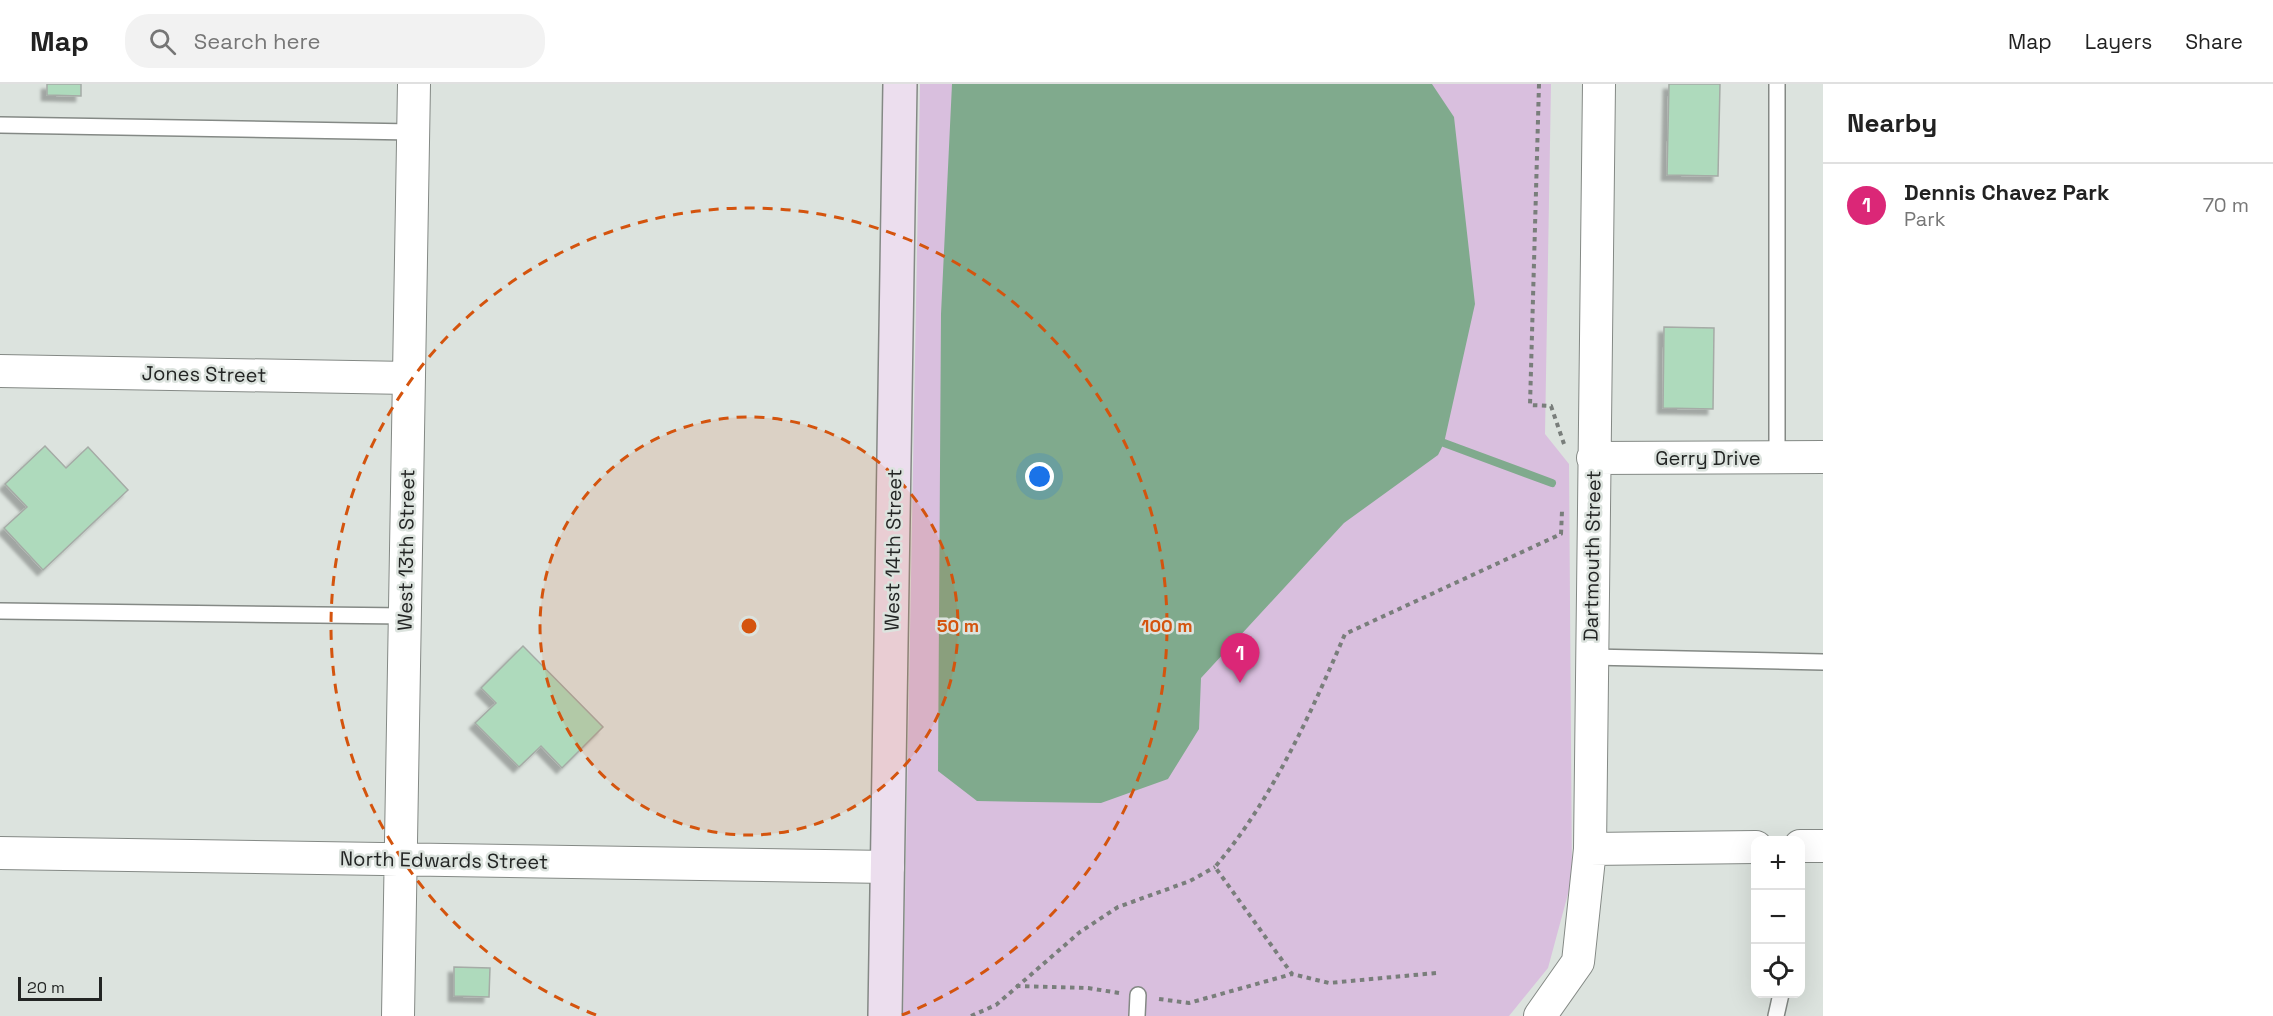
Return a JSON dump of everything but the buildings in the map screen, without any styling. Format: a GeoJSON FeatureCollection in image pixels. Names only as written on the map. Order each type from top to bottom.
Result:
{"type":"FeatureCollection","features":[{"type":"Feature","properties":{"kind":"street","name":"West 13th Street"},"geometry":{"type":"LineString","coordinates":[[398,1016],[414,84]]}},
{"type":"Feature","properties":{"kind":"street","name":"West 14th Street"},"geometry":{"type":"LineString","coordinates":[[885,1016],[900,84]]}},
{"type":"Feature","properties":{"kind":"street","name":"Dartmouth Street"},"geometry":{"type":"LineString","coordinates":[[1540,1016],[1578,962],[1590,849],[1599,84]]}},
{"type":"Feature","properties":{"kind":"street","name":"Jones Street"},"geometry":{"type":"LineString","coordinates":[[0,371],[409,378]]}},
{"type":"Feature","properties":{"kind":"street","name":"Gerry Drive"},"geometry":{"type":"LineString","coordinates":[[1593,458],[1823,457]]}},
{"type":"Feature","properties":{"kind":"street"},"geometry":{"type":"LineString","coordinates":[[1590,849],[1751,847]]}},
{"type":"Feature","properties":{"kind":"street","name":"North Edwards Street"},"geometry":{"type":"LineString","coordinates":[[0,853],[888,867]]}},
{"type":"Feature","properties":{"kind":"lane"},"geometry":{"type":"LineString","coordinates":[[1777,84],[1777,457]]}},
{"type":"Feature","properties":{"kind":"lane"},"geometry":{"type":"LineString","coordinates":[[0,125],[413,132]]}},
{"type":"Feature","properties":{"kind":"lane"},"geometry":{"type":"LineString","coordinates":[[0,611],[405,616]]}},
{"type":"Feature","properties":{"kind":"lane"},"geometry":{"type":"LineString","coordinates":[[1591,657],[1823,662]]}},
{"type":"Feature","properties":{"kind":"lane"},"geometry":{"type":"LineString","coordinates":[[1137,1016],[1138,996]]}},
{"type":"Feature","properties":{"kind":"lane"},"geometry":{"type":"LineString","coordinates":[[1776,1016],[1781,998]]}},
{"type":"Feature","properties":{"kind":"path"},"geometry":{"type":"LineString","coordinates":[[1539,84],[1530,405],[1551,406],[1564,447]]}},
{"type":"Feature","properties":{"kind":"path"},"geometry":{"type":"LineString","coordinates":[[971,1016],[996,1005],[1080,932],[1118,907],[1190,881],[1215,867],[1239,839],[1278,772],[1314,704],[1345,634],[1561,534],[1562,501]]}},
{"type":"Feature","properties":{"kind":"path"},"geometry":{"type":"LineString","coordinates":[[1215,867],[1292,974],[1329,983],[1436,973]]}},
{"type":"Feature","properties":{"kind":"shaded area"},"geometry":{"type":"Polygon","coordinates":[[[920,84],[1551,84],[1545,434],[1569,464],[1572,879],[1548,968],[1509,1016],[903,1016],[920,84]]]}},
{"type":"Feature","properties":{"kind":"shaded area"},"geometry":{"type":"Polygon","coordinates":[[[952,84],[1432,84],[1454,117],[1475,304],[1444,443],[1438,455],[1344,523],[1201,678],[1199,729],[1168,779],[1101,803],[977,801],[938,771],[941,314],[952,84]]]}},
{"type":"Feature","properties":{"kind":"waterway"},"geometry":{"type":"LineString","coordinates":[[1444,443],[1552,483]]}},
{"type":"Feature","properties":{"kind":"place","name":"Dennis Chavez Park"},"geometry":{"type":"Point","coordinates":[1240,683]}}]}
